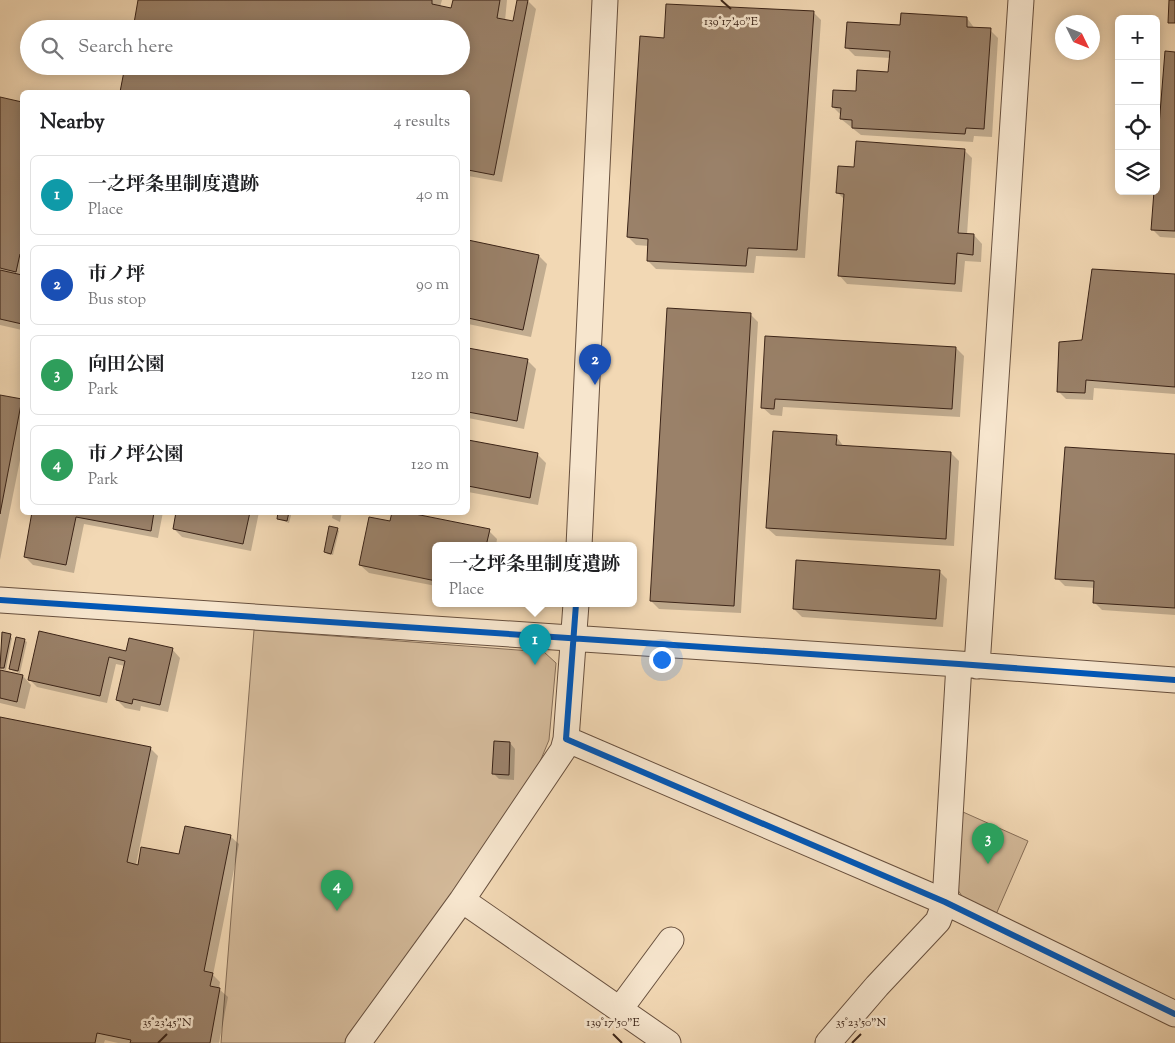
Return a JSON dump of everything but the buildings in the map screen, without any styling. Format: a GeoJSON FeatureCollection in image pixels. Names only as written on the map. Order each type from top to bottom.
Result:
{"type":"FeatureCollection","features":[{"type":"Feature","properties":{"kind":"street"},"geometry":{"type":"LineString","coordinates":[[579,542],[605,0]]}},
{"type":"Feature","properties":{"kind":"street"},"geometry":{"type":"LineString","coordinates":[[828,1043],[938,921],[945,902],[968,665],[1021,0]]}},
{"type":"Feature","properties":{"kind":"street"},"geometry":{"type":"LineString","coordinates":[[0,600],[1175,680]]}},
{"type":"Feature","properties":{"kind":"street"},"geometry":{"type":"LineString","coordinates":[[358,1043],[462,900],[563,750],[566,739],[576,607]]}},
{"type":"Feature","properties":{"kind":"street"},"geometry":{"type":"LineString","coordinates":[[566,739],[945,902],[1175,1014]]}},
{"type":"Feature","properties":{"kind":"street"},"geometry":{"type":"LineString","coordinates":[[462,900],[668,1043]]}},
{"type":"Feature","properties":{"kind":"street"},"geometry":{"type":"LineString","coordinates":[[620,1009],[671,940]]}},
{"type":"Feature","properties":{"kind":"shaded area"},"geometry":{"type":"Polygon","coordinates":[[[254,630],[544,652],[556,663],[549,740],[532,781],[352,1043],[221,1043],[254,630]]]}},
{"type":"Feature","properties":{"kind":"shaded area"},"geometry":{"type":"Polygon","coordinates":[[[963,812],[1028,841],[994,919],[967,904],[956,887],[963,812]]]}},
{"type":"Feature","properties":{"kind":"cycle path"},"geometry":{"type":"LineString","coordinates":[[0,600],[1175,680]]}},
{"type":"Feature","properties":{"kind":"cycle path"},"geometry":{"type":"LineString","coordinates":[[576,607],[566,739],[945,902],[1175,1014]]}},
{"type":"Feature","properties":{"kind":"place","name":"市ノ坪"},"geometry":{"type":"Point","coordinates":[595,385]}},
{"type":"Feature","properties":{"kind":"place","name":"一之坪条里制度遺跡"},"geometry":{"type":"Point","coordinates":[535,665]}},
{"type":"Feature","properties":{"kind":"place","name":"向田公園"},"geometry":{"type":"Point","coordinates":[988,864]}},
{"type":"Feature","properties":{"kind":"place","name":"市ノ坪公園"},"geometry":{"type":"Point","coordinates":[337,911]}}]}
